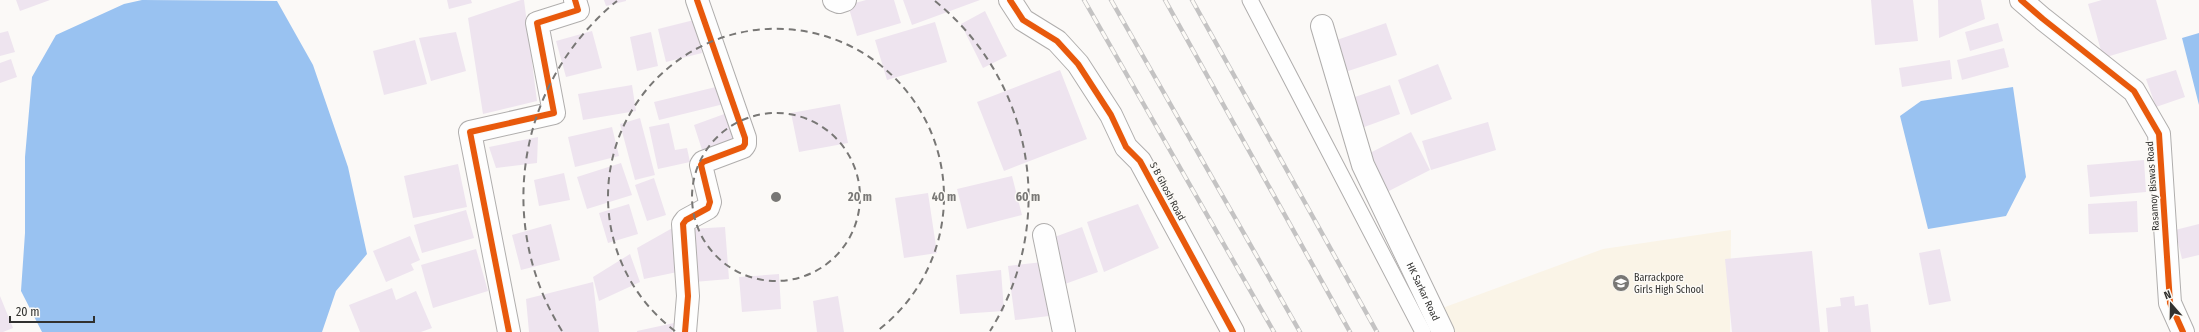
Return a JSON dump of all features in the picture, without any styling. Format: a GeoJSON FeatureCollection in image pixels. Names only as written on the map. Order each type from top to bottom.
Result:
{"type":"FeatureCollection","features":[{"type":"Feature","properties":{"kind":"street"},"geometry":{"type":"LineString","coordinates":[[509,332],[470,132],[554,114],[536,23],[578,10],[575,0]]}},
{"type":"Feature","properties":{"kind":"street"},"geometry":{"type":"LineString","coordinates":[[685,332],[688,296],[683,224],[686,220],[708,208],[710,202],[701,165],[703,162],[743,147],[745,144],[745,138],[697,0]]}},
{"type":"Feature","properties":{"kind":"street"},"geometry":{"type":"LineString","coordinates":[[834,0],[839,2],[845,0]]}},
{"type":"Feature","properties":{"kind":"street","name":"S B Ghosh Road"},"geometry":{"type":"LineString","coordinates":[[1010,0],[1022,20],[1057,41],[1078,64],[1111,116],[1126,147],[1140,161],[1233,332]]}},
{"type":"Feature","properties":{"kind":"street","name":"Rasamoy Biswas Road"},"geometry":{"type":"LineString","coordinates":[[2021,0],[2042,19],[2134,91],[2159,134],[2170,303],[2183,332]]}},
{"type":"Feature","properties":{"kind":"street","name":"HK Sarkar Road"},"geometry":{"type":"LineString","coordinates":[[1322,26],[1363,165],[1443,332]]}},
{"type":"Feature","properties":{"kind":"street"},"geometry":{"type":"LineString","coordinates":[[1044,235],[1064,332]]}},
{"type":"Feature","properties":{"kind":"lane"},"geometry":{"type":"LineString","coordinates":[[1250,0],[1423,332]]}},
{"type":"Feature","properties":{"kind":"shaded area","name":"Barrackpore Girls High School"},"geometry":{"type":"Polygon","coordinates":[[[1731,230],[1730,332],[1427,332],[1418,317],[1603,249],[1731,230]]]}},
{"type":"Feature","properties":{"kind":"water"},"geometry":{"type":"Polygon","coordinates":[[[142,0],[277,1],[313,65],[348,167],[367,254],[336,291],[322,332],[42,332],[21,291],[25,233],[25,157],[32,77],[56,35],[124,4],[142,0]]]}},
{"type":"Feature","properties":{"kind":"water"},"geometry":{"type":"Polygon","coordinates":[[[2199,33],[2199,105],[2182,38],[2199,33]]]}},
{"type":"Feature","properties":{"kind":"water"},"geometry":{"type":"Polygon","coordinates":[[[2013,87],[2026,177],[2006,216],[1928,229],[1900,116],[1921,101],[2013,87]]]}},
{"type":"Feature","properties":{"kind":"building"},"geometry":{"type":"Polygon","coordinates":[[[16,0],[50,0],[20,11],[16,0]]]}},
{"type":"Feature","properties":{"kind":"building"},"geometry":{"type":"Polygon","coordinates":[[[447,0],[471,0],[472,3],[449,9],[447,0]]]}},
{"type":"Feature","properties":{"kind":"building"},"geometry":{"type":"Polygon","coordinates":[[[524,0],[537,101],[483,114],[468,18],[524,0]]]}},
{"type":"Feature","properties":{"kind":"building"},"geometry":{"type":"Polygon","coordinates":[[[604,0],[626,0],[626,1],[606,6],[604,0]]]}},
{"type":"Feature","properties":{"kind":"building"},"geometry":{"type":"Polygon","coordinates":[[[866,0],[894,0],[901,23],[857,36],[848,5],[866,0]]]}},
{"type":"Feature","properties":{"kind":"building"},"geometry":{"type":"Polygon","coordinates":[[[903,0],[980,0],[912,25],[903,0]]]}},
{"type":"Feature","properties":{"kind":"building"},"geometry":{"type":"Polygon","coordinates":[[[1871,0],[1913,0],[1918,41],[1875,45],[1871,0]]]}},
{"type":"Feature","properties":{"kind":"building"},"geometry":{"type":"Polygon","coordinates":[[[1938,0],[1981,0],[1985,19],[1939,38],[1938,0]]]}},
{"type":"Feature","properties":{"kind":"building"},"geometry":{"type":"Polygon","coordinates":[[[2102,0],[2156,0],[2167,39],[2103,58],[2088,4],[2102,0]]]}},
{"type":"Feature","properties":{"kind":"building"},"geometry":{"type":"Polygon","coordinates":[[[985,11],[1007,56],[983,68],[961,24],[985,11]]]}},
{"type":"Feature","properties":{"kind":"building"},"geometry":{"type":"Polygon","coordinates":[[[694,20],[702,53],[666,62],[658,29],[694,20]]]}},
{"type":"Feature","properties":{"kind":"building"},"geometry":{"type":"Polygon","coordinates":[[[935,22],[947,62],[887,80],[875,40],[935,22]]]}},
{"type":"Feature","properties":{"kind":"building"},"geometry":{"type":"Polygon","coordinates":[[[1386,23],[1397,55],[1339,74],[1328,43],[1386,23]]]}},
{"type":"Feature","properties":{"kind":"building"},"geometry":{"type":"Polygon","coordinates":[[[1998,23],[2003,41],[1970,51],[1965,32],[1998,23]]]}},
{"type":"Feature","properties":{"kind":"building"},"geometry":{"type":"Polygon","coordinates":[[[8,31],[15,52],[0,56],[0,33],[8,31]]]}},
{"type":"Feature","properties":{"kind":"building"},"geometry":{"type":"Polygon","coordinates":[[[592,31],[602,68],[566,77],[556,41],[592,31]]]}},
{"type":"Feature","properties":{"kind":"building"},"geometry":{"type":"Polygon","coordinates":[[[456,32],[466,71],[431,81],[419,38],[456,32]]]}},
{"type":"Feature","properties":{"kind":"building"},"geometry":{"type":"Polygon","coordinates":[[[651,32],[658,66],[637,71],[630,37],[651,32]]]}},
{"type":"Feature","properties":{"kind":"building"},"geometry":{"type":"Polygon","coordinates":[[[415,40],[427,84],[384,95],[373,51],[415,40]]]}},
{"type":"Feature","properties":{"kind":"building"},"geometry":{"type":"Polygon","coordinates":[[[2004,48],[2009,67],[1962,80],[1957,60],[2004,48]]]}},
{"type":"Feature","properties":{"kind":"building"},"geometry":{"type":"Polygon","coordinates":[[[11,59],[17,77],[0,83],[0,63],[11,59]]]}},
{"type":"Feature","properties":{"kind":"building"},"geometry":{"type":"Polygon","coordinates":[[[1950,60],[1952,79],[1902,87],[1899,68],[1950,60]]]}},
{"type":"Feature","properties":{"kind":"building"},"geometry":{"type":"Polygon","coordinates":[[[1438,64],[1452,99],[1411,115],[1398,80],[1438,64]]]}},
{"type":"Feature","properties":{"kind":"building"},"geometry":{"type":"Polygon","coordinates":[[[1060,70],[1087,139],[1004,171],[977,102],[1060,70]]]}},
{"type":"Feature","properties":{"kind":"building"},"geometry":{"type":"Polygon","coordinates":[[[2176,70],[2185,97],[2156,107],[2146,79],[2176,70]]]}},
{"type":"Feature","properties":{"kind":"building"},"geometry":{"type":"Polygon","coordinates":[[[632,85],[636,111],[583,120],[578,94],[632,85]]]}},
{"type":"Feature","properties":{"kind":"building"},"geometry":{"type":"Polygon","coordinates":[[[724,85],[728,103],[659,120],[654,102],[724,85]]]}},
{"type":"Feature","properties":{"kind":"building"},"geometry":{"type":"Polygon","coordinates":[[[1390,85],[1400,114],[1356,130],[1346,100],[1390,85]]]}},
{"type":"Feature","properties":{"kind":"building"},"geometry":{"type":"Polygon","coordinates":[[[840,104],[848,143],[799,152],[791,113],[840,104]]]}},
{"type":"Feature","properties":{"kind":"building"},"geometry":{"type":"Polygon","coordinates":[[[727,113],[737,141],[703,153],[694,125],[727,113]]]}},
{"type":"Feature","properties":{"kind":"building"},"geometry":{"type":"Polygon","coordinates":[[[640,118],[655,175],[635,180],[620,124],[640,118]]]}},
{"type":"Feature","properties":{"kind":"building"},"geometry":{"type":"Polygon","coordinates":[[[1488,122],[1496,150],[1431,170],[1422,141],[1488,122]]]}},
{"type":"Feature","properties":{"kind":"building"},"geometry":{"type":"Polygon","coordinates":[[[669,123],[675,150],[687,148],[690,162],[658,169],[649,127],[669,123]]]}},
{"type":"Feature","properties":{"kind":"building"},"geometry":{"type":"Polygon","coordinates":[[[612,127],[619,156],[575,167],[568,137],[612,127]]]}},
{"type":"Feature","properties":{"kind":"building"},"geometry":{"type":"Polygon","coordinates":[[[1411,132],[1430,170],[1385,193],[1366,155],[1411,132]]]}},
{"type":"Feature","properties":{"kind":"building"},"geometry":{"type":"Polygon","coordinates":[[[538,137],[537,163],[496,168],[489,147],[538,137]]]}},
{"type":"Feature","properties":{"kind":"building"},"geometry":{"type":"Polygon","coordinates":[[[2144,160],[2146,192],[2090,197],[2087,165],[2144,160]]]}},
{"type":"Feature","properties":{"kind":"building"},"geometry":{"type":"Polygon","coordinates":[[[621,163],[632,195],[587,209],[577,177],[621,163]]]}},
{"type":"Feature","properties":{"kind":"building"},"geometry":{"type":"Polygon","coordinates":[[[458,164],[467,207],[413,218],[404,176],[458,164]]]}},
{"type":"Feature","properties":{"kind":"building"},"geometry":{"type":"Polygon","coordinates":[[[564,173],[570,200],[539,206],[534,180],[564,173]]]}},
{"type":"Feature","properties":{"kind":"building"},"geometry":{"type":"Polygon","coordinates":[[[1012,176],[1022,215],[967,229],[957,189],[1012,176]]]}},
{"type":"Feature","properties":{"kind":"building"},"geometry":{"type":"Polygon","coordinates":[[[654,178],[666,215],[647,221],[635,185],[654,178]]]}},
{"type":"Feature","properties":{"kind":"building"},"geometry":{"type":"Polygon","coordinates":[[[928,193],[937,253],[904,258],[895,198],[928,193]]]}},
{"type":"Feature","properties":{"kind":"building"},"geometry":{"type":"Polygon","coordinates":[[[2137,201],[2138,232],[2089,234],[2088,204],[2137,201]]]}},
{"type":"Feature","properties":{"kind":"building"},"geometry":{"type":"Polygon","coordinates":[[[629,204],[638,234],[608,243],[599,213],[629,204]]]}},
{"type":"Feature","properties":{"kind":"building"},"geometry":{"type":"Polygon","coordinates":[[[1138,204],[1159,248],[1104,272],[1087,222],[1138,204]]]}},
{"type":"Feature","properties":{"kind":"building"},"geometry":{"type":"Polygon","coordinates":[[[466,210],[474,238],[422,253],[414,225],[466,210]]]}},
{"type":"Feature","properties":{"kind":"building"},"geometry":{"type":"Polygon","coordinates":[[[551,224],[560,260],[521,270],[512,235],[551,224]]]}},
{"type":"Feature","properties":{"kind":"building"},"geometry":{"type":"Polygon","coordinates":[[[2199,224],[2199,255],[2182,259],[2175,230],[2199,224]]]}},
{"type":"Feature","properties":{"kind":"building"},"geometry":{"type":"Polygon","coordinates":[[[676,226],[682,271],[644,279],[637,248],[676,226]]]}},
{"type":"Feature","properties":{"kind":"building"},"geometry":{"type":"Polygon","coordinates":[[[725,227],[729,279],[694,282],[690,229],[725,227]]]}},
{"type":"Feature","properties":{"kind":"building"},"geometry":{"type":"Polygon","coordinates":[[[1082,227],[1098,272],[1065,284],[1049,239],[1082,227]]]}},
{"type":"Feature","properties":{"kind":"building"},"geometry":{"type":"Polygon","coordinates":[[[410,236],[420,260],[411,264],[414,270],[386,282],[373,251],[410,236]]]}},
{"type":"Feature","properties":{"kind":"building"},"geometry":{"type":"Polygon","coordinates":[[[476,249],[488,291],[433,308],[421,265],[476,249]]]}},
{"type":"Feature","properties":{"kind":"building"},"geometry":{"type":"Polygon","coordinates":[[[1940,249],[1951,301],[1929,305],[1919,253],[1940,249]]]}},
{"type":"Feature","properties":{"kind":"building"},"geometry":{"type":"Polygon","coordinates":[[[1812,251],[1820,332],[1732,332],[1725,259],[1812,251]]]}},
{"type":"Feature","properties":{"kind":"building"},"geometry":{"type":"Polygon","coordinates":[[[630,254],[640,282],[599,301],[593,277],[630,254]]]}},
{"type":"Feature","properties":{"kind":"building"},"geometry":{"type":"Polygon","coordinates":[[[1043,262],[1049,316],[1015,320],[1008,266],[1043,262]]]}},
{"type":"Feature","properties":{"kind":"building"},"geometry":{"type":"Polygon","coordinates":[[[1001,270],[1004,311],[960,314],[956,275],[1001,270]]]}},
{"type":"Feature","properties":{"kind":"building"},"geometry":{"type":"Polygon","coordinates":[[[779,274],[781,309],[742,312],[739,277],[779,274]]]}},
{"type":"Feature","properties":{"kind":"building"},"geometry":{"type":"Polygon","coordinates":[[[593,282],[599,332],[529,332],[526,299],[593,282]]]}},
{"type":"Feature","properties":{"kind":"building"},"geometry":{"type":"Polygon","coordinates":[[[392,288],[396,300],[416,291],[432,328],[421,332],[360,332],[349,305],[392,288]]]}},
{"type":"Feature","properties":{"kind":"building"},"geometry":{"type":"Polygon","coordinates":[[[0,296],[13,328],[3,332],[0,332],[0,296]]]}},
{"type":"Feature","properties":{"kind":"building"},"geometry":{"type":"Polygon","coordinates":[[[838,296],[844,332],[817,332],[813,301],[838,296]]]}},
{"type":"Feature","properties":{"kind":"building"},"geometry":{"type":"Polygon","coordinates":[[[1854,296],[1855,306],[1868,304],[1871,332],[1828,332],[1826,308],[1841,306],[1840,298],[1854,296]]]}},
{"type":"Feature","properties":{"kind":"building"},"geometry":{"type":"Polygon","coordinates":[[[674,323],[672,332],[637,332],[637,331],[674,323]]]}},
{"type":"Feature","properties":{"kind":"railway"},"geometry":{"type":"LineString","coordinates":[[1084,0],[1274,332]]}},
{"type":"Feature","properties":{"kind":"railway"},"geometry":{"type":"LineString","coordinates":[[1111,0],[1300,332]]}},
{"type":"Feature","properties":{"kind":"railway"},"geometry":{"type":"LineString","coordinates":[[1165,0],[1350,332]]}},
{"type":"Feature","properties":{"kind":"railway"},"geometry":{"type":"LineString","coordinates":[[1192,0],[1377,332]]}},
{"type":"Feature","properties":{"kind":"cycle path"},"geometry":{"type":"LineString","coordinates":[[509,332],[470,132],[554,113],[537,23],[578,10],[575,0]]}},
{"type":"Feature","properties":{"kind":"cycle path"},"geometry":{"type":"LineString","coordinates":[[685,332],[688,296],[683,224],[686,220],[708,208],[710,202],[701,165],[703,162],[743,147],[745,144],[745,138],[697,0]]}},
{"type":"Feature","properties":{"kind":"cycle path"},"geometry":{"type":"LineString","coordinates":[[1010,0],[1023,20],[1057,41],[1078,64],[1111,115],[1126,147],[1140,161],[1233,332]]}},
{"type":"Feature","properties":{"kind":"cycle path"},"geometry":{"type":"LineString","coordinates":[[2021,0],[2134,91],[2159,134],[2170,303],[2183,332]]}},
{"type":"Feature","properties":{"kind":"place","name":"Barrackpore Girls High School"},"geometry":{"type":"Point","coordinates":[1621,283]}}]}
